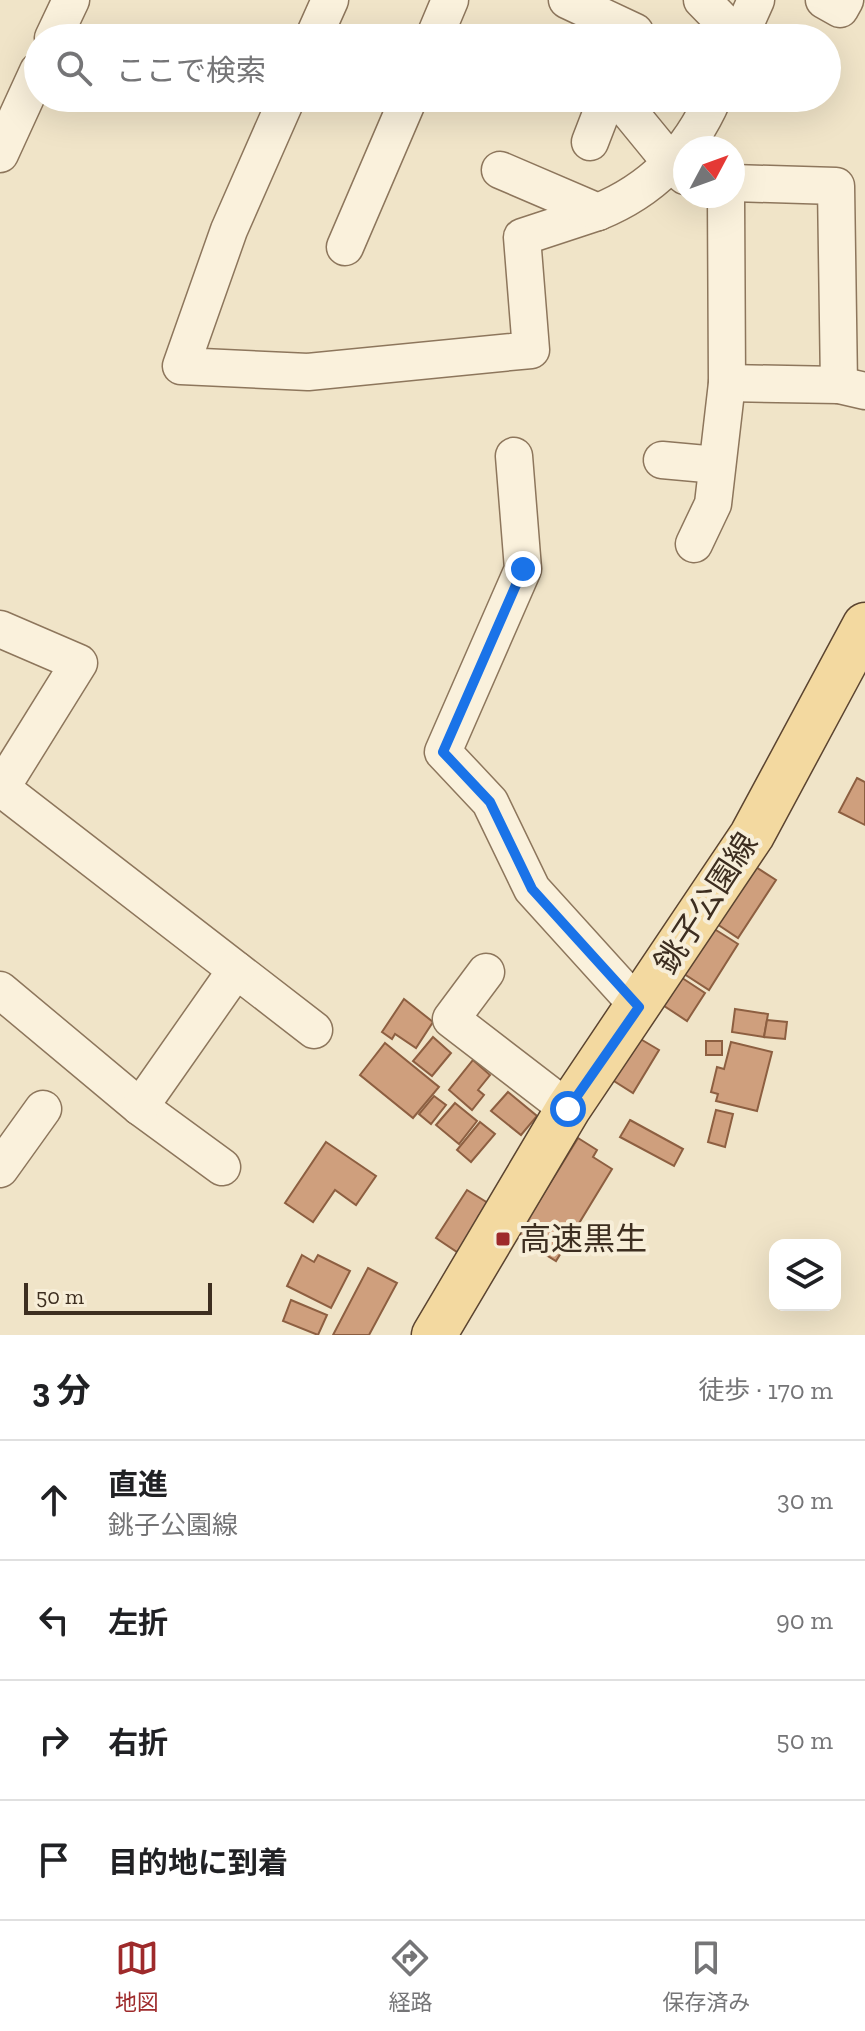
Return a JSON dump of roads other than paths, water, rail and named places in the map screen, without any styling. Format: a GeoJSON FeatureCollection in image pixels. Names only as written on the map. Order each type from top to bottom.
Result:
{"type":"FeatureCollection","features":[{"type":"Feature","properties":{"kind":"main road","name":"銚子公園線"},"geometry":{"type":"LineString","coordinates":[[434,1335],[568,1109],[752,835],[864,630]]}},
{"type":"Feature","properties":{"kind":"street"},"geometry":{"type":"LineString","coordinates":[[60,24],[71,0]]}},
{"type":"Feature","properties":{"kind":"street"},"geometry":{"type":"LineString","coordinates":[[319,24],[330,0]]}},
{"type":"Feature","properties":{"kind":"street"},"geometry":{"type":"LineString","coordinates":[[440,24],[450,0]]}},
{"type":"Feature","properties":{"kind":"street"},"geometry":{"type":"LineString","coordinates":[[567,0],[614,24]]}},
{"type":"Feature","properties":{"kind":"street"},"geometry":{"type":"LineString","coordinates":[[702,0],[725,24]]}},
{"type":"Feature","properties":{"kind":"street"},"geometry":{"type":"LineString","coordinates":[[745,24],[756,0]]}},
{"type":"Feature","properties":{"kind":"street"},"geometry":{"type":"LineString","coordinates":[[824,0],[840,9],[845,0]]}},
{"type":"Feature","properties":{"kind":"street"},"geometry":{"type":"LineString","coordinates":[[0,152],[24,101]]}},
{"type":"Feature","properties":{"kind":"street"},"geometry":{"type":"LineString","coordinates":[[281,112],[229,230],[181,366],[308,372],[531,350],[522,237],[627,200],[673,173]]}},
{"type":"Feature","properties":{"kind":"street"},"geometry":{"type":"LineString","coordinates":[[345,247],[403,112]]}},
{"type":"Feature","properties":{"kind":"street"},"geometry":{"type":"LineString","coordinates":[[590,142],[602,112]]}},
{"type":"Feature","properties":{"kind":"street"},"geometry":{"type":"LineString","coordinates":[[630,112],[673,163]]}},
{"type":"Feature","properties":{"kind":"street"},"geometry":{"type":"LineString","coordinates":[[693,136],[703,112]]}},
{"type":"Feature","properties":{"kind":"street"},"geometry":{"type":"LineString","coordinates":[[500,170],[598,212]]}},
{"type":"Feature","properties":{"kind":"street"},"geometry":{"type":"LineString","coordinates":[[727,383],[852,388],[836,186],[745,183]]}},
{"type":"Feature","properties":{"kind":"street"},"geometry":{"type":"LineString","coordinates":[[694,544],[713,504],[727,383],[726,208]]}},
{"type":"Feature","properties":{"kind":"street"},"geometry":{"type":"LineString","coordinates":[[514,456],[523,569],[443,752],[490,802],[532,889],[639,1007]]}},
{"type":"Feature","properties":{"kind":"street"},"geometry":{"type":"LineString","coordinates":[[662,460],[717,465]]}},
{"type":"Feature","properties":{"kind":"street"},"geometry":{"type":"LineString","coordinates":[[0,629],[79,663],[1,789],[314,1030]]}},
{"type":"Feature","properties":{"kind":"street"},"geometry":{"type":"LineString","coordinates":[[140,1107],[236,970]]}},
{"type":"Feature","properties":{"kind":"street"},"geometry":{"type":"LineString","coordinates":[[486,972],[451,1019],[568,1109]]}},
{"type":"Feature","properties":{"kind":"street"},"geometry":{"type":"LineString","coordinates":[[0,990],[140,1107],[222,1167]]}},
{"type":"Feature","properties":{"kind":"street"},"geometry":{"type":"LineString","coordinates":[[0,1169],[43,1109]]}},
{"type":"Feature","properties":{"kind":"place","name":"高速黒生"},"geometry":{"type":"Point","coordinates":[503,1239]}}]}
